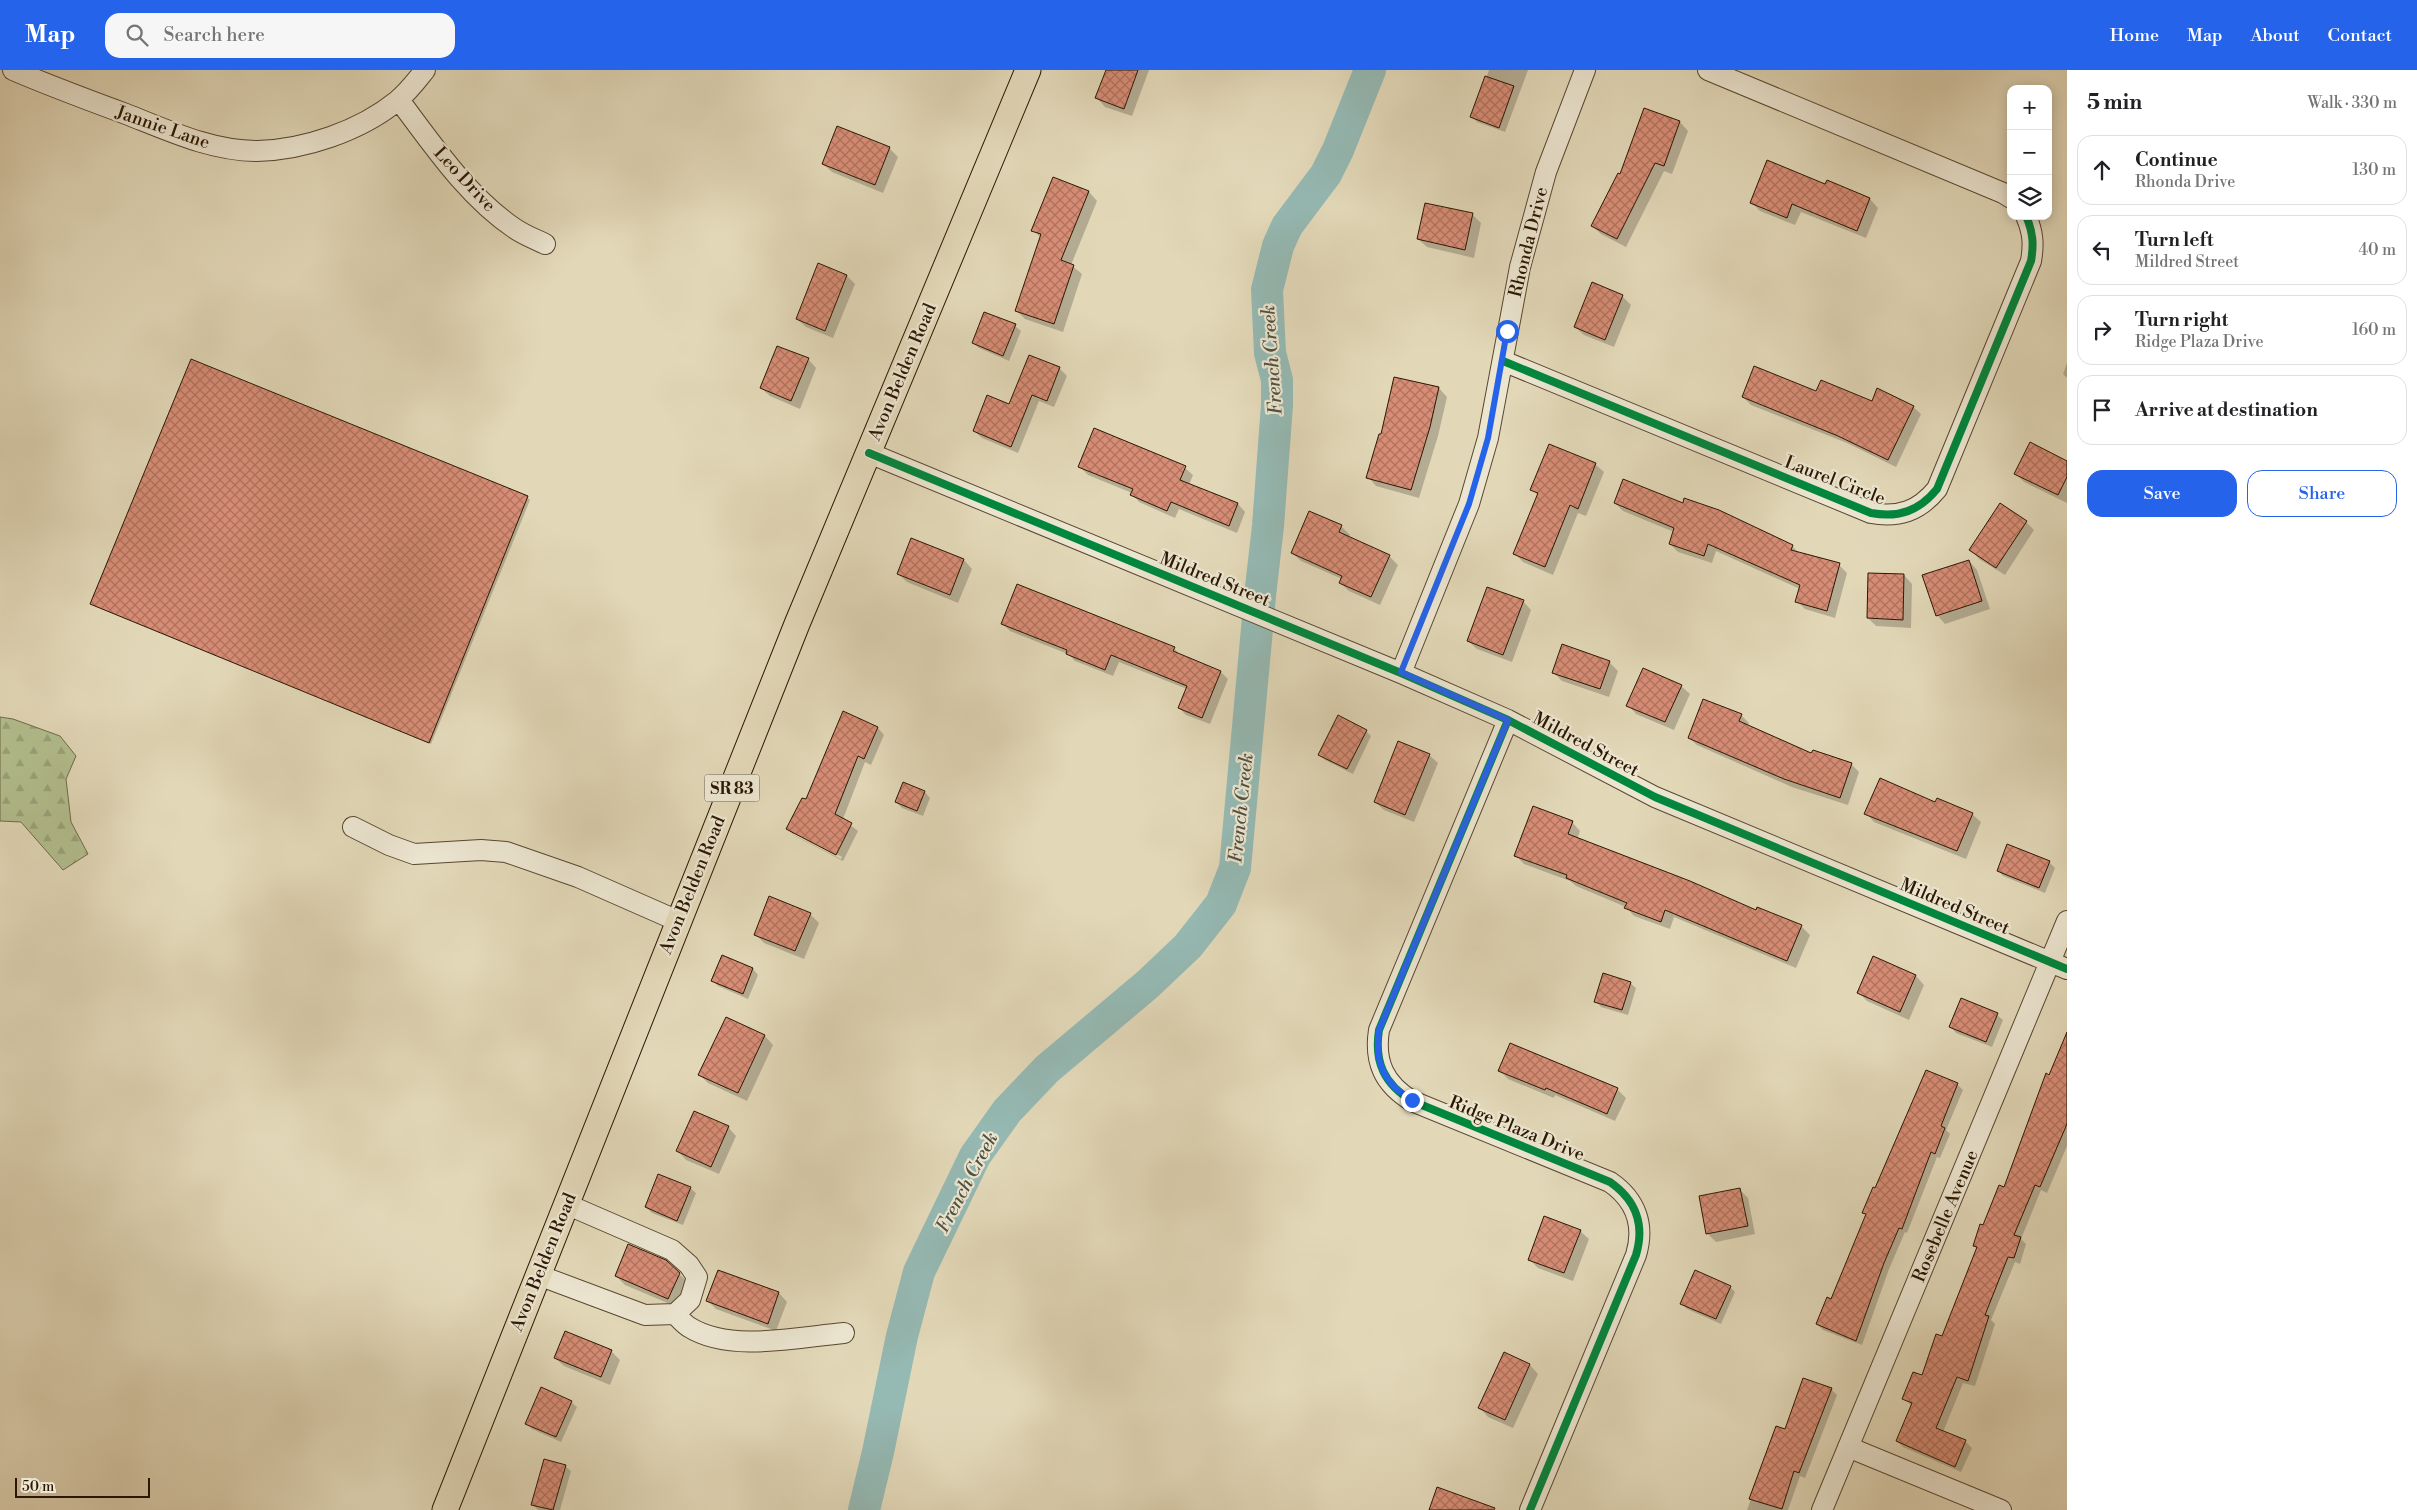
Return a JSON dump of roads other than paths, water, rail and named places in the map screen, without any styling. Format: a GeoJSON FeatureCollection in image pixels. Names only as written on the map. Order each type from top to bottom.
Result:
{"type":"FeatureCollection","features":[{"type":"Feature","properties":{"kind":"main road","name":"Avon Belden Road"},"geometry":{"type":"LineString","coordinates":[[445,1510],[678,921],[1028,70]]}},
{"type":"Feature","properties":{"kind":"street","name":"Jannie Lane"},"geometry":{"type":"LineString","coordinates":[[13,70],[192,140],[256,151],[286,148],[350,129],[375,117],[398,100],[426,70]]}},
{"type":"Feature","properties":{"kind":"street","name":"Rhonda Drive"},"geometry":{"type":"LineString","coordinates":[[1401,672],[1469,504],[1488,438],[1520,267],[1544,182],[1585,70]]}},
{"type":"Feature","properties":{"kind":"street"},"geometry":{"type":"LineString","coordinates":[[1708,70],[2007,196]]}},
{"type":"Feature","properties":{"kind":"street","name":"Leo Drive"},"geometry":{"type":"LineString","coordinates":[[398,100],[446,160],[488,206],[515,229],[545,244]]}},
{"type":"Feature","properties":{"kind":"street","name":"Laurel Circle"},"geometry":{"type":"LineString","coordinates":[[1503,361],[1871,513],[1886,516],[1901,514],[1915,509],[1928,501],[1937,489],[2031,261],[2034,246],[2033,231],[2028,220]]}},
{"type":"Feature","properties":{"kind":"street","name":"Mildred Street"},"geometry":{"type":"LineString","coordinates":[[869,453],[1401,672],[1508,720],[1655,797],[2058,966]]}},
{"type":"Feature","properties":{"kind":"street","name":"Ridge Plaza Drive"},"geometry":{"type":"LineString","coordinates":[[1508,720],[1379,1030],[1377,1045],[1378,1060],[1383,1074],[1399,1093],[1610,1182],[1632,1202],[1638,1216],[1641,1231],[1636,1256],[1530,1510]]}},
{"type":"Feature","properties":{"kind":"street"},"geometry":{"type":"LineString","coordinates":[[353,827],[388,845],[414,854],[481,850],[506,852],[578,878],[678,921]]}},
{"type":"Feature","properties":{"kind":"street","name":"Rosebelle Avenue"},"geometry":{"type":"LineString","coordinates":[[1822,1510],[2058,966],[2067,922]]}},
{"type":"Feature","properties":{"kind":"street"},"geometry":{"type":"LineString","coordinates":[[538,1275],[645,1315],[675,1314],[690,1300],[698,1277],[689,1264],[672,1250],[566,1204]]}},
{"type":"Feature","properties":{"kind":"street"},"geometry":{"type":"LineString","coordinates":[[675,1314],[689,1327],[714,1337],[730,1340],[782,1340],[844,1333]]}},
{"type":"Feature","properties":{"kind":"street"},"geometry":{"type":"LineString","coordinates":[[1848,1448],[2001,1510]]}},
{"type":"Feature","properties":{"kind":"waterway","name":"French Creek"},"geometry":{"type":"LineString","coordinates":[[864,1510],[902,1336],[919,1272],[975,1156],[1007,1111],[1047,1069],[1148,984],[1188,946],[1221,904],[1235,868],[1268,526],[1277,405],[1277,380],[1270,353],[1267,290],[1278,246],[1287,226],[1326,174],[1338,150],[1370,70]]}}]}
